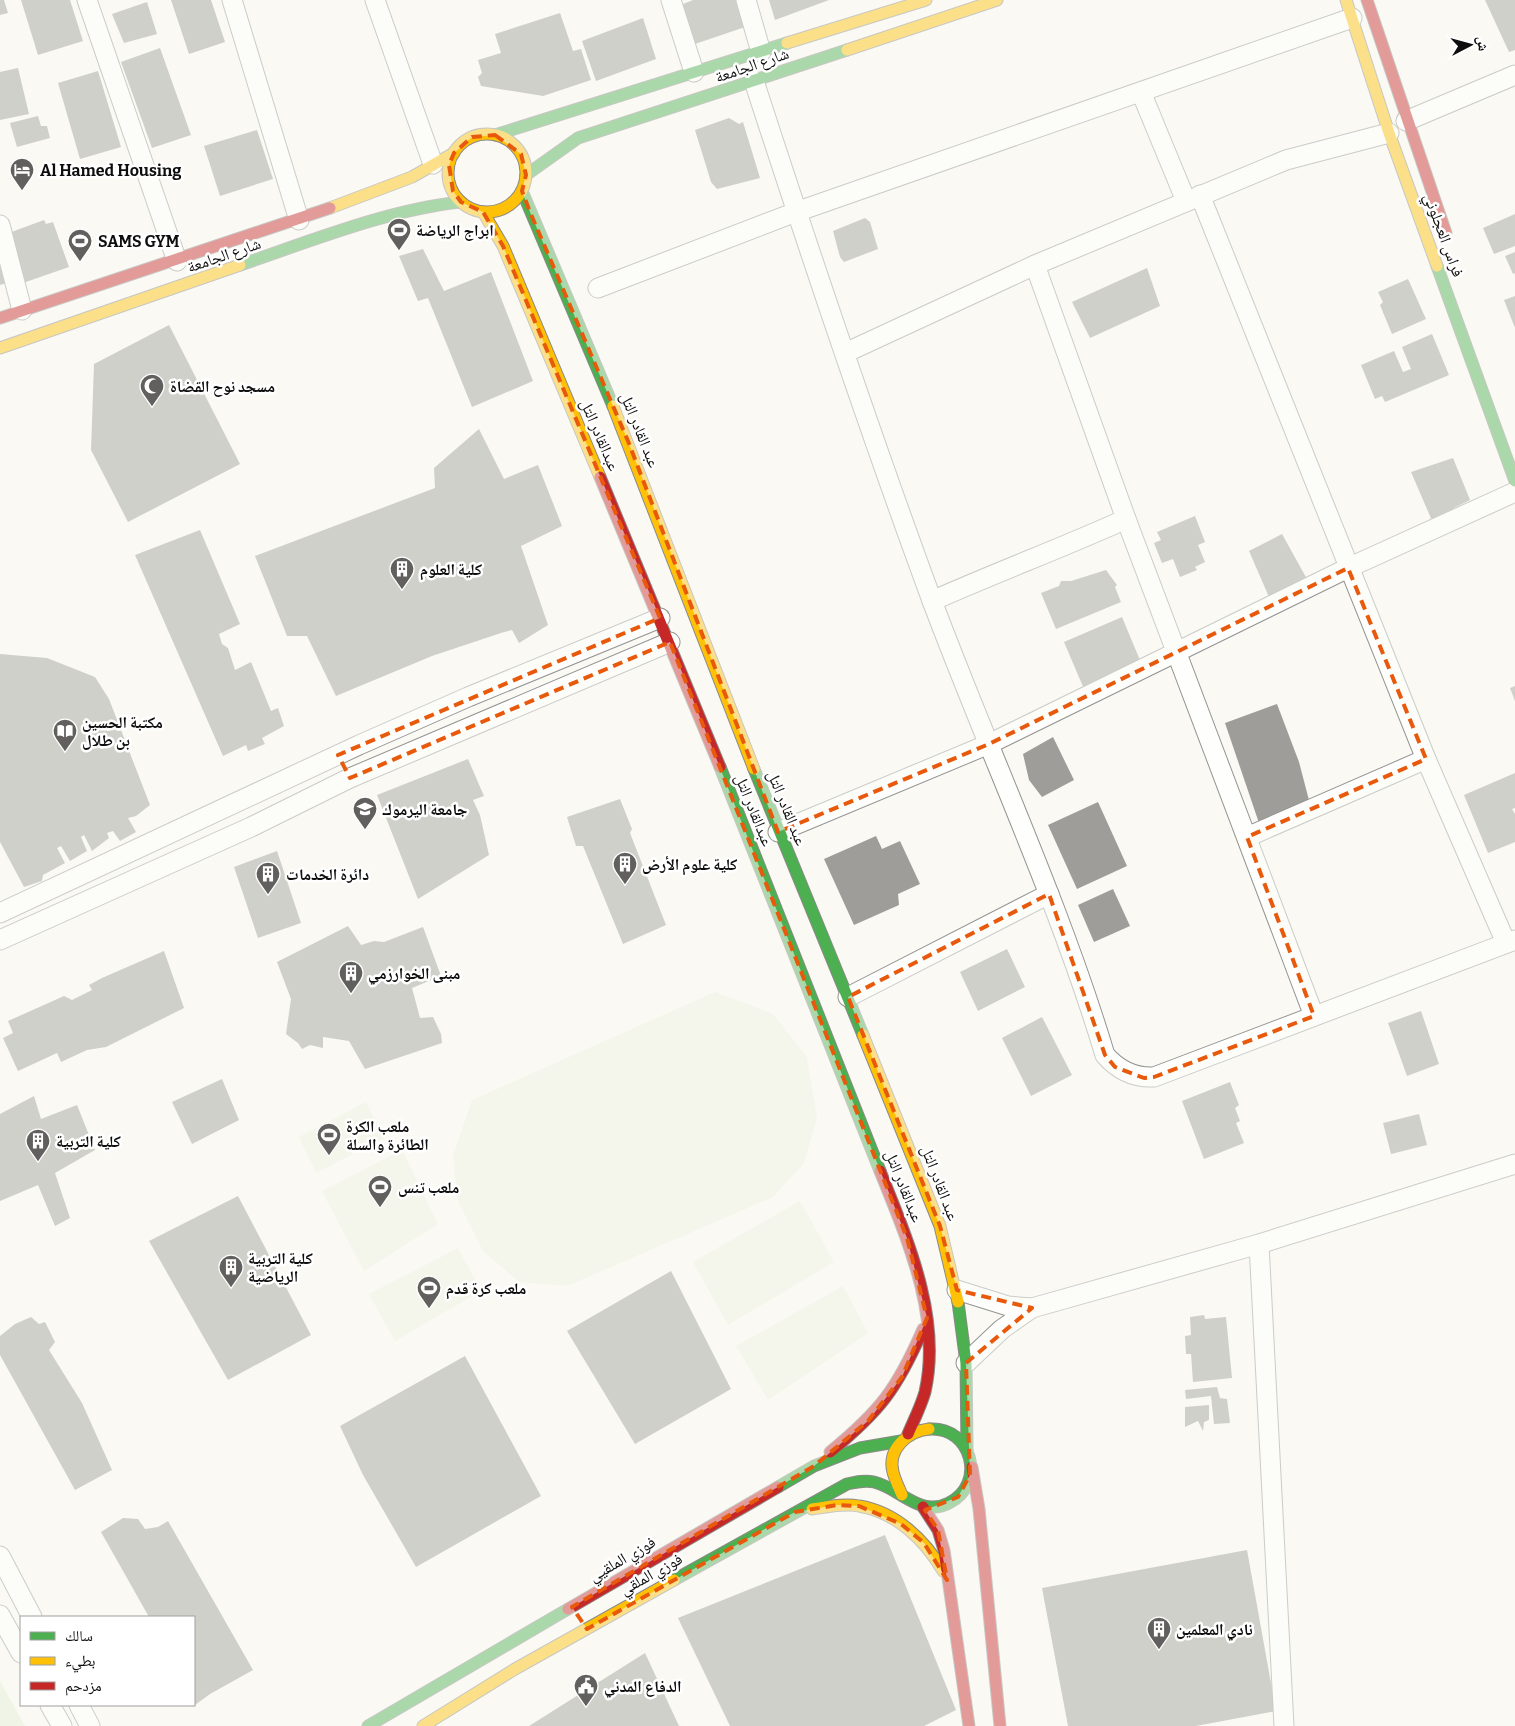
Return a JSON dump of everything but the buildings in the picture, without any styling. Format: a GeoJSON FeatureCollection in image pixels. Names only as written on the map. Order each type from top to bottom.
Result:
{"type":"FeatureCollection","features":[{"type":"Feature","properties":{"kind":"main road","name":"شارع الجامعة"},"geometry":{"type":"LineString","coordinates":[[496,135],[926,0]]}},
{"type":"Feature","properties":{"kind":"main road","name":"شارع الجامعة"},"geometry":{"type":"LineString","coordinates":[[526,175],[578,138],[997,0]]}},
{"type":"Feature","properties":{"kind":"main road","name":"فراس العجلوني"},"geometry":{"type":"LineString","coordinates":[[1346,0],[1389,133],[1515,481]]}},
{"type":"Feature","properties":{"kind":"main road","name":"فراس العجلوني"},"geometry":{"type":"LineString","coordinates":[[1367,0],[1406,121],[1449,243]]}},
{"type":"Feature","properties":{"kind":"main road"},"geometry":{"type":"LineString","coordinates":[[484,134],[496,135],[515,145],[525,164],[526,175],[522,191],[506,207],[495,211],[483,212],[471,209],[461,202],[453,191],[448,178],[449,165],[454,153],[462,143],[472,137],[484,134]]}},
{"type":"Feature","properties":{"kind":"main road","name":"شارع الجامعة"},"geometry":{"type":"LineString","coordinates":[[0,318],[299,220],[412,177],[454,153]]}},
{"type":"Feature","properties":{"kind":"main road","name":"عبد القادر التل"},"geometry":{"type":"LineString","coordinates":[[522,191],[628,441],[778,832],[848,997],[940,1226],[957,1290],[966,1363],[967,1449]]}},
{"type":"Feature","properties":{"kind":"main road","name":"شارع الجامعة"},"geometry":{"type":"LineString","coordinates":[[0,348],[329,235],[430,206],[461,202]]}},
{"type":"Feature","properties":{"kind":"main road","name":"عبدالقادر التل"},"geometry":{"type":"LineString","coordinates":[[483,212],[503,246],[670,642],[907,1238],[921,1284],[927,1318],[925,1390],[904,1437]]}},
{"type":"Feature","properties":{"kind":"main road"},"geometry":{"type":"LineString","coordinates":[[814,1466],[868,1421],[889,1396],[902,1378],[927,1318]]}},
{"type":"Feature","properties":{"kind":"main road"},"geometry":{"type":"LineString","coordinates":[[971,1463],[966,1487],[958,1497],[948,1504],[936,1507],[923,1507],[902,1495],[894,1482],[891,1468],[893,1453],[904,1437],[920,1428],[934,1427],[953,1434],[967,1449],[971,1463],[979,1509],[1000,1726]]}},
{"type":"Feature","properties":{"kind":"main road","name":"فوزي الملقيي"},"geometry":{"type":"LineString","coordinates":[[368,1726],[580,1618],[814,1466],[860,1448],[904,1437]]}},
{"type":"Feature","properties":{"kind":"main road","name":"فوزي الملقي"},"geometry":{"type":"LineString","coordinates":[[423,1726],[515,1669],[580,1618],[796,1512],[847,1484],[862,1481],[876,1483],[902,1495]]}},
{"type":"Feature","properties":{"kind":"main road"},"geometry":{"type":"LineString","coordinates":[[796,1512],[837,1505],[859,1506],[881,1513],[901,1524],[924,1543],[948,1580]]}},
{"type":"Feature","properties":{"kind":"main road"},"geometry":{"type":"LineString","coordinates":[[923,1507],[938,1530],[944,1550],[969,1726]]}},
{"type":"Feature","properties":{"kind":"street"},"geometry":{"type":"LineString","coordinates":[[87,0],[177,261]]}},
{"type":"Feature","properties":{"kind":"street"},"geometry":{"type":"LineString","coordinates":[[232,0],[299,220]]}},
{"type":"Feature","properties":{"kind":"street"},"geometry":{"type":"LineString","coordinates":[[375,0],[433,164]]}},
{"type":"Feature","properties":{"kind":"street"},"geometry":{"type":"LineString","coordinates":[[671,0],[694,72]]}},
{"type":"Feature","properties":{"kind":"street"},"geometry":{"type":"LineString","coordinates":[[746,0],[761,52]]}},
{"type":"Feature","properties":{"kind":"street"},"geometry":{"type":"LineString","coordinates":[[598,288],[796,212],[1352,18]]}},
{"type":"Feature","properties":{"kind":"street"},"geometry":{"type":"LineString","coordinates":[[1406,121],[1515,75]]}},
{"type":"Feature","properties":{"kind":"street"},"geometry":{"type":"LineString","coordinates":[[754,81],[796,212],[932,601],[1049,894],[1105,1055],[1115,1067],[1144,1078],[1154,1077],[1510,942],[1426,759],[1193,198],[1141,92]]}},
{"type":"Feature","properties":{"kind":"street"},"geometry":{"type":"LineString","coordinates":[[845,353],[1035,265],[1286,160],[1389,133]]}},
{"type":"Feature","properties":{"kind":"street"},"geometry":{"type":"LineString","coordinates":[[0,225],[22,310]]}},
{"type":"Feature","properties":{"kind":"street"},"geometry":{"type":"LineString","coordinates":[[1035,265],[1126,519],[1314,1016]]}},
{"type":"Feature","properties":{"kind":"street"},"geometry":{"type":"LineString","coordinates":[[778,832],[989,744],[1348,568],[1515,492]]}},
{"type":"Feature","properties":{"kind":"street"},"geometry":{"type":"LineString","coordinates":[[932,601],[1006,568],[1057,550],[1126,519]]}},
{"type":"Feature","properties":{"kind":"street"},"geometry":{"type":"LineString","coordinates":[[0,913],[468,696],[660,618]]}},
{"type":"Feature","properties":{"kind":"street"},"geometry":{"type":"LineString","coordinates":[[0,940],[251,827],[350,778],[670,642]]}},
{"type":"Feature","properties":{"kind":"street"},"geometry":{"type":"LineString","coordinates":[[338,755],[350,778]]}},
{"type":"Feature","properties":{"kind":"street"},"geometry":{"type":"LineString","coordinates":[[1247,837],[1426,759]]}},
{"type":"Feature","properties":{"kind":"street"},"geometry":{"type":"LineString","coordinates":[[848,997],[1049,894]]}},
{"type":"Feature","properties":{"kind":"street"},"geometry":{"type":"LineString","coordinates":[[966,1363],[1002,1329],[1032,1308],[1259,1244],[1515,1164]]}},
{"type":"Feature","properties":{"kind":"street"},"geometry":{"type":"LineString","coordinates":[[1259,1244],[1284,1726]]}},
{"type":"Feature","properties":{"kind":"street"},"geometry":{"type":"LineString","coordinates":[[957,1290],[1008,1306],[1032,1308]]}},
{"type":"Feature","properties":{"kind":"street"},"geometry":{"type":"LineString","coordinates":[[0,1556],[31,1616]]}},
{"type":"Feature","properties":{"kind":"street"},"geometry":{"type":"LineString","coordinates":[[0,1615],[20,1651]]}},
{"type":"Feature","properties":{"kind":"street"},"geometry":{"type":"LineString","coordinates":[[51,1706],[62,1726]]}},
{"type":"Feature","properties":{"kind":"street"},"geometry":{"type":"LineString","coordinates":[[80,1706],[90,1726]]}},
{"type":"Feature","properties":{"kind":"highlighted area"},"geometry":{"type":"Polygon","coordinates":[[[495,135],[521,154],[526,175],[522,191],[628,441],[778,832],[989,744],[1348,568],[1426,759],[1247,837],[1314,1016],[1154,1077],[1144,1078],[1115,1067],[1105,1055],[1049,894],[848,997],[940,1226],[957,1290],[1032,1308],[966,1363],[970,1475],[958,1497],[925,1510],[938,1530],[947,1580],[924,1543],[901,1524],[859,1506],[837,1505],[795,1512],[587,1629],[572,1607],[814,1466],[868,1421],[902,1377],[927,1318],[907,1238],[670,642],[350,778],[338,755],[660,618],[503,246],[483,212],[461,202],[453,191],[449,165],[454,153],[472,137],[495,135]]]}},
{"type":"Feature","properties":{"kind":"green space"},"geometry":{"type":"Polygon","coordinates":[[[715,992],[773,1014],[807,1057],[817,1118],[804,1163],[773,1197],[567,1286],[519,1282],[483,1251],[458,1201],[453,1156],[472,1100],[715,992]]]}},
{"type":"Feature","properties":{"kind":"green space","name":"ملعب الكرة الطائرة والسلة"},"geometry":{"type":"Polygon","coordinates":[[[366,1102],[384,1138],[316,1173],[299,1137],[366,1102]]]}},
{"type":"Feature","properties":{"kind":"green space","name":"ملعب تنس"},"geometry":{"type":"Polygon","coordinates":[[[402,1150],[438,1224],[364,1271],[322,1191],[402,1150]]]}},
{"type":"Feature","properties":{"kind":"green space"},"geometry":{"type":"Polygon","coordinates":[[[800,1201],[834,1262],[728,1325],[693,1262],[800,1201]]]}},
{"type":"Feature","properties":{"kind":"green space"},"geometry":{"type":"Polygon","coordinates":[[[458,1248],[481,1291],[395,1341],[369,1294],[458,1248]]]}},
{"type":"Feature","properties":{"kind":"green space"},"geometry":{"type":"Polygon","coordinates":[[[843,1286],[868,1333],[768,1400],[736,1346],[843,1286]]]}},
{"type":"Feature","properties":{"kind":"green space"},"geometry":{"type":"Polygon","coordinates":[[[0,1681],[25,1726],[0,1726],[0,1681]]]}},
{"type":"Feature","properties":{"kind":"traffic: fast"},"geometry":{"type":"LineString","coordinates":[[495,135],[787,43]]}},
{"type":"Feature","properties":{"kind":"traffic: fast"},"geometry":{"type":"LineString","coordinates":[[526,175],[578,138],[847,50]]}},
{"type":"Feature","properties":{"kind":"traffic: fast"},"geometry":{"type":"LineString","coordinates":[[522,191],[613,406]]}},
{"type":"Feature","properties":{"kind":"traffic: fast"},"geometry":{"type":"LineString","coordinates":[[240,265],[349,227],[406,212],[461,202]]}},
{"type":"Feature","properties":{"kind":"traffic: fast"},"geometry":{"type":"LineString","coordinates":[[1437,266],[1515,481]]}},
{"type":"Feature","properties":{"kind":"traffic: fast"},"geometry":{"type":"LineString","coordinates":[[720,767],[880,1171]]}},
{"type":"Feature","properties":{"kind":"traffic: fast"},"geometry":{"type":"LineString","coordinates":[[754,769],[863,1035]]}},
{"type":"Feature","properties":{"kind":"traffic: fast"},"geometry":{"type":"LineString","coordinates":[[958,1302],[966,1363],[967,1449]]}},
{"type":"Feature","properties":{"kind":"traffic: fast"},"geometry":{"type":"LineString","coordinates":[[674,1580],[847,1484],[864,1481],[874,1482],[893,1490],[919,1505],[929,1507],[939,1507],[949,1503],[961,1494],[968,1483],[971,1470],[969,1458],[964,1446],[956,1437],[944,1431],[929,1429]]}},
{"type":"Feature","properties":{"kind":"traffic: fast"},"geometry":{"type":"LineString","coordinates":[[778,1487],[814,1466],[860,1448],[901,1441]]}},
{"type":"Feature","properties":{"kind":"traffic: fast"},"geometry":{"type":"LineString","coordinates":[[368,1726],[568,1609]]}},
{"type":"Feature","properties":{"kind":"traffic: slow"},"geometry":{"type":"LineString","coordinates":[[787,43],[926,0]]}},
{"type":"Feature","properties":{"kind":"traffic: slow"},"geometry":{"type":"LineString","coordinates":[[847,50],[997,0]]}},
{"type":"Feature","properties":{"kind":"traffic: slow"},"geometry":{"type":"LineString","coordinates":[[1346,0],[1389,133],[1437,266]]}},
{"type":"Feature","properties":{"kind":"traffic: slow"},"geometry":{"type":"LineString","coordinates":[[487,134],[502,137],[519,151],[523,158],[526,173],[523,188],[509,205],[502,209],[487,212],[472,209],[455,195],[451,188],[448,173],[451,158],[465,141],[472,137],[487,134]]}},
{"type":"Feature","properties":{"kind":"traffic: slow"},"geometry":{"type":"LineString","coordinates":[[330,208],[412,177],[454,153]]}},
{"type":"Feature","properties":{"kind":"traffic: slow"},"geometry":{"type":"LineString","coordinates":[[483,212],[503,246],[600,477]]}},
{"type":"Feature","properties":{"kind":"traffic: slow"},"geometry":{"type":"LineString","coordinates":[[0,348],[240,265]]}},
{"type":"Feature","properties":{"kind":"traffic: slow"},"geometry":{"type":"LineString","coordinates":[[613,406],[754,769]]}},
{"type":"Feature","properties":{"kind":"traffic: slow"},"geometry":{"type":"LineString","coordinates":[[863,1035],[940,1226],[958,1302]]}},
{"type":"Feature","properties":{"kind":"traffic: slow"},"geometry":{"type":"LineString","coordinates":[[902,1495],[893,1472],[893,1456],[896,1449],[907,1437],[921,1430],[929,1429]]}},
{"type":"Feature","properties":{"kind":"traffic: slow"},"geometry":{"type":"LineString","coordinates":[[812,1509],[853,1505],[885,1514],[918,1538],[943,1571]]}},
{"type":"Feature","properties":{"kind":"traffic: slow"},"geometry":{"type":"LineString","coordinates":[[423,1726],[515,1669],[674,1580]]}},
{"type":"Feature","properties":{"kind":"traffic: jam"},"geometry":{"type":"LineString","coordinates":[[1367,0],[1446,233]]}},
{"type":"Feature","properties":{"kind":"traffic: jam"},"geometry":{"type":"LineString","coordinates":[[0,318],[330,208]]}},
{"type":"Feature","properties":{"kind":"traffic: jam"},"geometry":{"type":"LineString","coordinates":[[600,477],[720,767]]}},
{"type":"Feature","properties":{"kind":"traffic: jam"},"geometry":{"type":"LineString","coordinates":[[880,1171],[911,1251],[919,1279],[929,1335],[929,1364],[925,1392],[908,1434]]}},
{"type":"Feature","properties":{"kind":"traffic: jam"},"geometry":{"type":"LineString","coordinates":[[830,1452],[862,1424],[886,1398],[905,1368],[923,1329]]}},
{"type":"Feature","properties":{"kind":"traffic: jam"},"geometry":{"type":"LineString","coordinates":[[972,1467],[979,1509],[1000,1726]]}},
{"type":"Feature","properties":{"kind":"traffic: jam"},"geometry":{"type":"LineString","coordinates":[[568,1609],[778,1487]]}},
{"type":"Feature","properties":{"kind":"traffic: jam"},"geometry":{"type":"LineString","coordinates":[[923,1507],[938,1530],[944,1550],[969,1726]]}},
{"type":"Feature","properties":{"kind":"place","name":"Al Hamed Housing"},"geometry":{"type":"Point","coordinates":[22,191]}},
{"type":"Feature","properties":{"kind":"place","name":"ابراج الرياضة"},"geometry":{"type":"Point","coordinates":[399,251]}},
{"type":"Feature","properties":{"kind":"place","name":"SAMS GYM"},"geometry":{"type":"Point","coordinates":[80,262]}},
{"type":"Feature","properties":{"kind":"place","name":"مسجد نوح القضاة"},"geometry":{"type":"Point","coordinates":[152,407]}},
{"type":"Feature","properties":{"kind":"place","name":"كلية العلوم"},"geometry":{"type":"Point","coordinates":[402,590]}},
{"type":"Feature","properties":{"kind":"place","name":"مكتبة الحسين بن طلال"},"geometry":{"type":"Point","coordinates":[65,752]}},
{"type":"Feature","properties":{"kind":"place","name":"جامعة اليرموك"},"geometry":{"type":"Point","coordinates":[365,830]}},
{"type":"Feature","properties":{"kind":"place","name":"كلية علوم الأرض"},"geometry":{"type":"Point","coordinates":[625,885]}},
{"type":"Feature","properties":{"kind":"place","name":"دائرة الخدمات"},"geometry":{"type":"Point","coordinates":[268,895]}},
{"type":"Feature","properties":{"kind":"place","name":"مبنى الخوارزمي"},"geometry":{"type":"Point","coordinates":[351,994]}},
{"type":"Feature","properties":{"kind":"place","name":"ملعب الكرة الطائرة والسلة"},"geometry":{"type":"Point","coordinates":[329,1156]}},
{"type":"Feature","properties":{"kind":"place","name":"كلية التربية"},"geometry":{"type":"Point","coordinates":[38,1162]}},
{"type":"Feature","properties":{"kind":"place","name":"ملعب تنس"},"geometry":{"type":"Point","coordinates":[380,1208]}},
{"type":"Feature","properties":{"kind":"place","name":"كلية التربية الرياضية"},"geometry":{"type":"Point","coordinates":[231,1288]}},
{"type":"Feature","properties":{"kind":"place","name":"ملعب كرة قدم"},"geometry":{"type":"Point","coordinates":[429,1309]}},
{"type":"Feature","properties":{"kind":"place","name":"نادي المعلمين"},"geometry":{"type":"Point","coordinates":[1159,1650]}},
{"type":"Feature","properties":{"kind":"place","name":"الدفاع المدني"},"geometry":{"type":"Point","coordinates":[586,1707]}}]}
